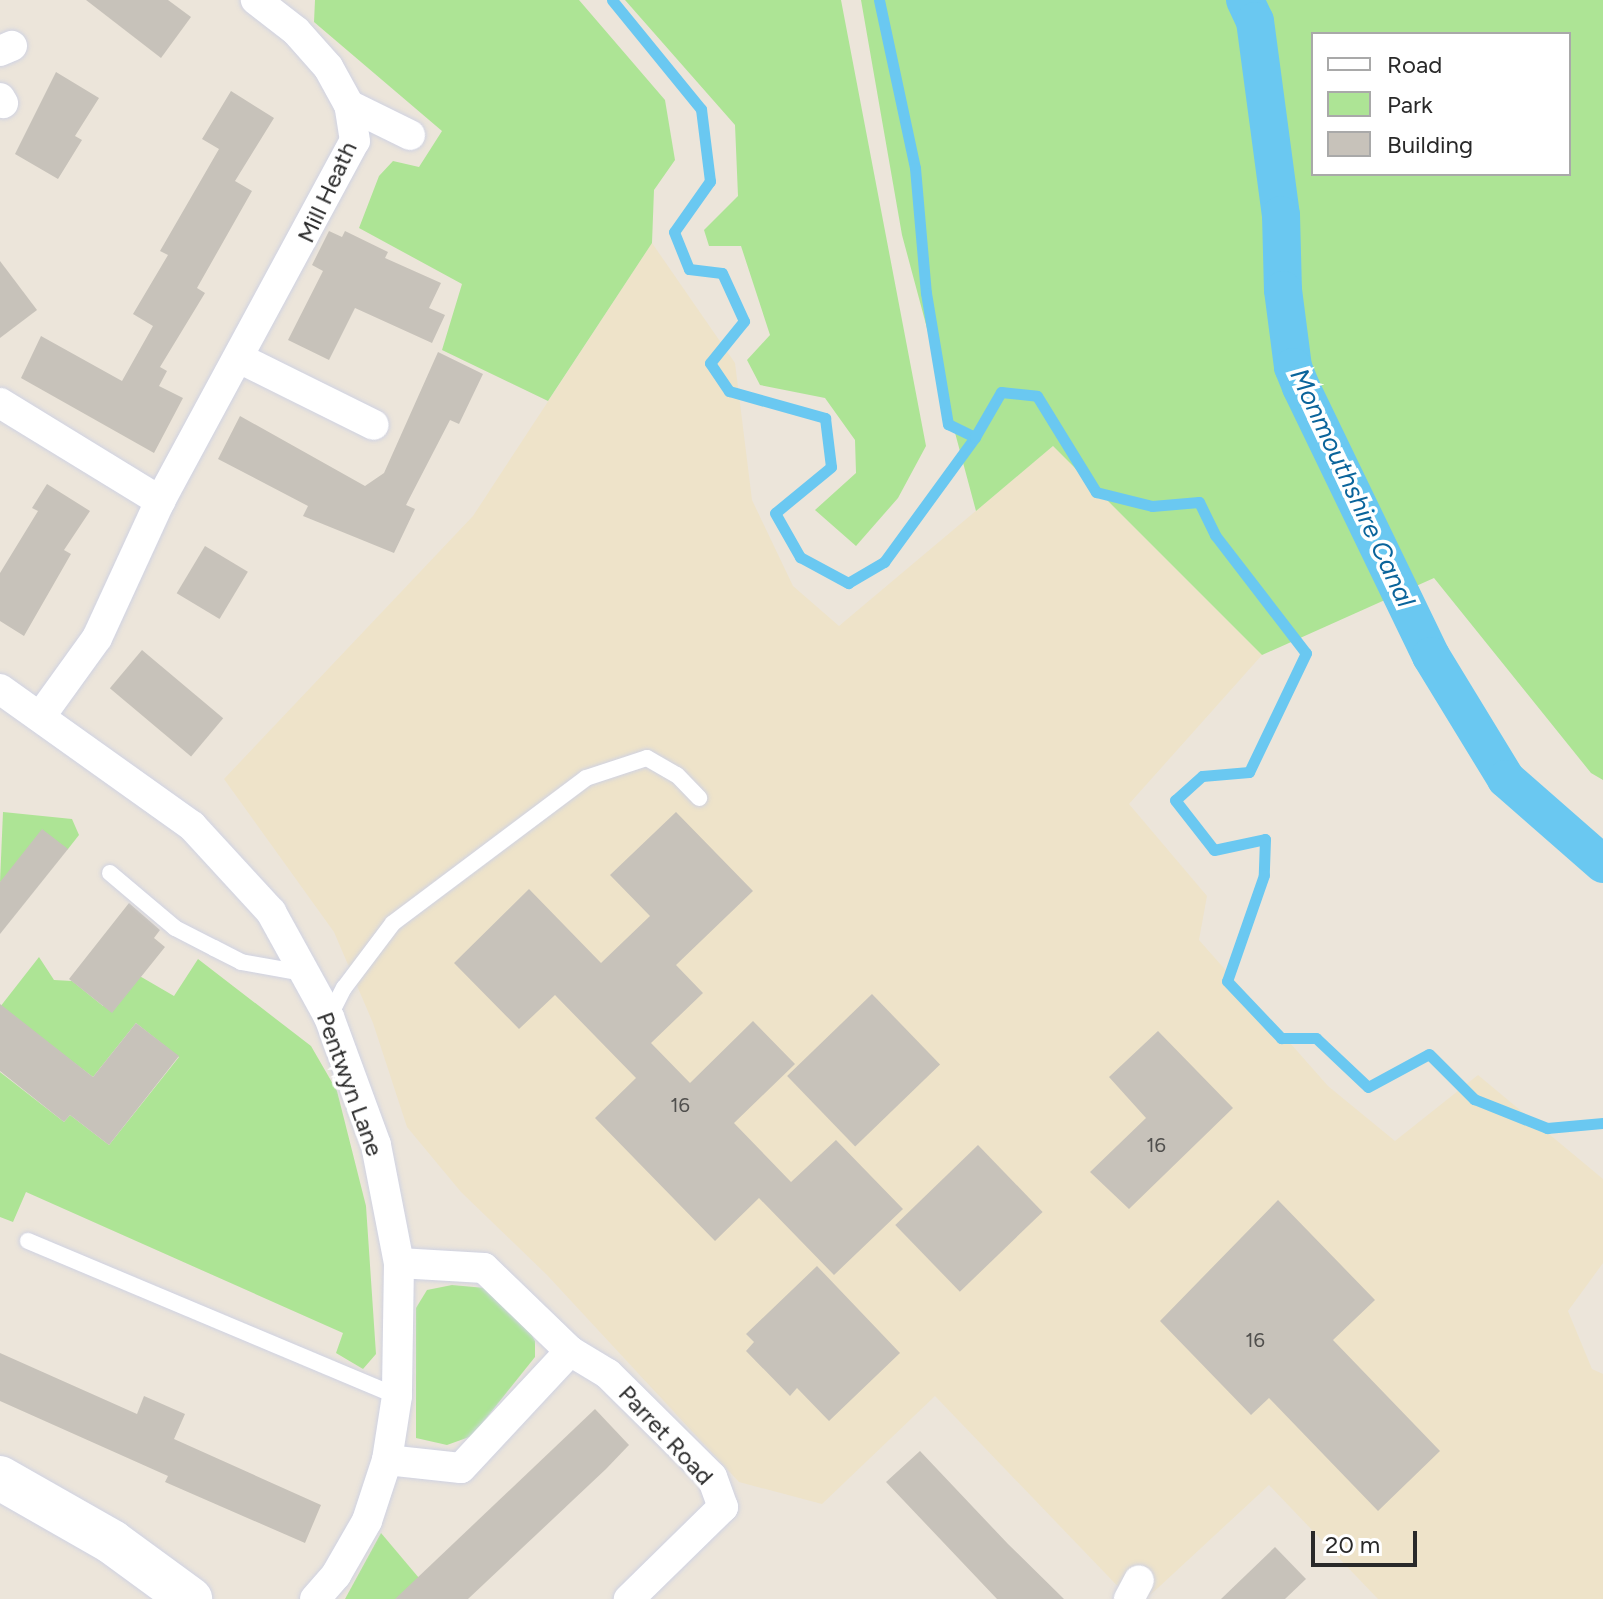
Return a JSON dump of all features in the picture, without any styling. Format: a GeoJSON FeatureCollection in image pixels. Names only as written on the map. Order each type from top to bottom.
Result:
{"type":"FeatureCollection","features":[{"type":"Feature","properties":{"kind":"street","name":"Mill Heath"},"geometry":{"type":"LineString","coordinates":[[40,717],[97,638],[160,501],[241,359],[355,141],[349,105],[328,67],[296,31],[256,0]]}},
{"type":"Feature","properties":{"kind":"street"},"geometry":{"type":"LineString","coordinates":[[349,105],[410,135]]}},
{"type":"Feature","properties":{"kind":"street"},"geometry":{"type":"LineString","coordinates":[[241,359],[374,425]]}},
{"type":"Feature","properties":{"kind":"street"},"geometry":{"type":"LineString","coordinates":[[0,403],[160,501]]}},
{"type":"Feature","properties":{"kind":"street","name":"Pentwyn Lane"},"geometry":{"type":"LineString","coordinates":[[0,689],[192,826],[271,912],[329,1017],[376,1145],[399,1263],[397,1396],[387,1460],[367,1521],[336,1575],[315,1599]]}},
{"type":"Feature","properties":{"kind":"street","name":"Parret Road"},"geometry":{"type":"LineString","coordinates":[[399,1263],[484,1268],[570,1351],[608,1374],[712,1477],[723,1507],[629,1599]]}},
{"type":"Feature","properties":{"kind":"street"},"geometry":{"type":"LineString","coordinates":[[387,1460],[461,1468],[570,1351]]}},
{"type":"Feature","properties":{"kind":"street"},"geometry":{"type":"LineString","coordinates":[[0,1478],[112,1542],[190,1599]]}},
{"type":"Feature","properties":{"kind":"lane"},"geometry":{"type":"LineString","coordinates":[[329,1017],[344,988],[393,923],[586,778],[647,758],[677,775],[699,798]]}},
{"type":"Feature","properties":{"kind":"lane"},"geometry":{"type":"LineString","coordinates":[[110,873],[175,928],[241,962],[302,973]]}},
{"type":"Feature","properties":{"kind":"lane"},"geometry":{"type":"LineString","coordinates":[[28,1241],[397,1396]]}},
{"type":"Feature","properties":{"kind":"shaded area"},"geometry":{"type":"Polygon","coordinates":[[[652,243],[735,363],[752,500],[793,586],[839,626],[1053,446],[1262,655],[1129,804],[1207,896],[1199,940],[1328,1086],[1395,1141],[1478,1075],[1603,1179],[1603,1263],[1568,1311],[1592,1369],[1603,1374],[1603,1599],[1378,1599],[1269,1485],[1146,1599],[1130,1599],[935,1396],[822,1504],[739,1482],[547,1275],[461,1192],[407,1127],[373,1023],[334,932],[224,779],[473,516],[652,243]]]}},
{"type":"Feature","properties":{"kind":"green space"},"geometry":{"type":"Polygon","coordinates":[[[315,0],[579,0],[665,100],[675,160],[654,190],[652,243],[548,401],[442,350],[462,284],[359,228],[379,176],[393,161],[419,167],[442,131],[314,22],[315,0]]]}},
{"type":"Feature","properties":{"kind":"green space"},"geometry":{"type":"Polygon","coordinates":[[[625,0],[841,0],[926,446],[898,498],[856,546],[815,510],[856,473],[855,440],[825,398],[760,385],[747,360],[770,335],[741,246],[709,246],[704,230],[738,196],[735,125],[625,0]]]}},
{"type":"Feature","properties":{"kind":"green space"},"geometry":{"type":"Polygon","coordinates":[[[861,0],[1603,0],[1603,780],[1591,773],[1434,578],[1262,655],[1053,446],[976,511],[902,235],[861,0]]]}},
{"type":"Feature","properties":{"kind":"green space"},"geometry":{"type":"Polygon","coordinates":[[[3,812],[72,819],[79,835],[68,849],[0,882],[3,812]]]}},
{"type":"Feature","properties":{"kind":"green space"},"geometry":{"type":"Polygon","coordinates":[[[39,957],[54,980],[72,981],[103,1006],[131,971],[174,996],[198,959],[311,1046],[337,1091],[366,1206],[376,1354],[363,1369],[336,1353],[343,1333],[26,1192],[13,1222],[0,1217],[0,1072],[64,1122],[70,1115],[109,1145],[179,1057],[136,1023],[93,1077],[0,1007],[39,957]]]}},
{"type":"Feature","properties":{"kind":"green space"},"geometry":{"type":"Polygon","coordinates":[[[452,1285],[485,1288],[526,1325],[535,1341],[535,1357],[472,1436],[447,1445],[416,1438],[416,1308],[427,1290],[452,1285]]]}},
{"type":"Feature","properties":{"kind":"green space"},"geometry":{"type":"Polygon","coordinates":[[[381,1533],[419,1578],[396,1599],[345,1599],[381,1533]]]}},
{"type":"Feature","properties":{"kind":"building"},"geometry":{"type":"Polygon","coordinates":[[[86,0],[168,0],[191,17],[161,58],[86,0]]]}},
{"type":"Feature","properties":{"kind":"building"},"geometry":{"type":"Polygon","coordinates":[[[56,72],[99,98],[75,136],[82,140],[58,179],[15,154],[56,72]]]}},
{"type":"Feature","properties":{"kind":"building"},"geometry":{"type":"Polygon","coordinates":[[[231,91],[274,118],[235,181],[252,191],[197,288],[205,293],[160,367],[167,371],[159,386],[183,398],[154,453],[21,378],[41,336],[122,381],[153,326],[133,314],[168,255],[160,251],[219,149],[202,139],[231,91]]]}},
{"type":"Feature","properties":{"kind":"building"},"geometry":{"type":"Polygon","coordinates":[[[329,231],[342,237],[345,231],[388,252],[385,258],[441,283],[429,308],[445,315],[432,343],[355,308],[329,360],[288,340],[323,271],[312,265],[329,231]]]}},
{"type":"Feature","properties":{"kind":"building"},"geometry":{"type":"Polygon","coordinates":[[[0,261],[37,310],[0,338],[0,261]]]}},
{"type":"Feature","properties":{"kind":"building"},"geometry":{"type":"Polygon","coordinates":[[[438,352],[483,374],[459,424],[450,420],[406,505],[415,509],[394,553],[303,516],[308,506],[218,459],[240,416],[365,486],[384,473],[438,352]]]}},
{"type":"Feature","properties":{"kind":"building"},"geometry":{"type":"Polygon","coordinates":[[[47,484],[90,511],[64,550],[71,554],[24,636],[0,621],[0,573],[38,511],[32,508],[47,484]]]}},
{"type":"Feature","properties":{"kind":"building"},"geometry":{"type":"Polygon","coordinates":[[[205,546],[248,572],[220,619],[177,593],[205,546]]]}},
{"type":"Feature","properties":{"kind":"building"},"geometry":{"type":"Polygon","coordinates":[[[142,650],[223,718],[191,756],[110,688],[142,650]]]}},
{"type":"Feature","properties":{"kind":"building"},"geometry":{"type":"Polygon","coordinates":[[[676,812],[753,891],[676,965],[703,993],[651,1043],[690,1083],[753,1021],[795,1064],[734,1123],[791,1182],[836,1140],[903,1209],[834,1275],[759,1198],[715,1241],[595,1118],[636,1078],[555,995],[519,1029],[454,963],[529,889],[601,963],[650,916],[610,875],[676,812]]]}},
{"type":"Feature","properties":{"kind":"building"},"geometry":{"type":"Polygon","coordinates":[[[42,829],[68,849],[0,934],[0,882],[42,829]]]}},
{"type":"Feature","properties":{"kind":"building"},"geometry":{"type":"Polygon","coordinates":[[[129,903],[160,930],[154,938],[165,947],[112,1013],[69,979],[129,903]]]}},
{"type":"Feature","properties":{"kind":"building"},"geometry":{"type":"Polygon","coordinates":[[[872,994],[940,1064],[855,1146],[787,1076],[872,994]]]}},
{"type":"Feature","properties":{"kind":"building"},"geometry":{"type":"Polygon","coordinates":[[[0,1004],[93,1077],[136,1023],[179,1056],[109,1145],[70,1115],[64,1122],[0,1071],[0,1004]]]}},
{"type":"Feature","properties":{"kind":"building"},"geometry":{"type":"Polygon","coordinates":[[[1158,1031],[1233,1108],[1129,1209],[1090,1172],[1146,1118],[1109,1077],[1158,1031]]]}},
{"type":"Feature","properties":{"kind":"building"},"geometry":{"type":"Polygon","coordinates":[[[978,1145],[1043,1212],[960,1292],[895,1225],[978,1145]]]}},
{"type":"Feature","properties":{"kind":"building"},"geometry":{"type":"Polygon","coordinates":[[[1278,1200],[1375,1300],[1333,1340],[1440,1451],[1378,1511],[1269,1398],[1251,1415],[1160,1321],[1278,1200]]]}},
{"type":"Feature","properties":{"kind":"building"},"geometry":{"type":"Polygon","coordinates":[[[817,1266],[900,1353],[829,1421],[797,1388],[790,1396],[746,1351],[754,1342],[746,1334],[817,1266]]]}},
{"type":"Feature","properties":{"kind":"building"},"geometry":{"type":"Polygon","coordinates":[[[0,1353],[137,1414],[144,1396],[185,1414],[174,1439],[321,1505],[305,1543],[165,1482],[168,1476],[0,1401],[0,1353]]]}},
{"type":"Feature","properties":{"kind":"building"},"geometry":{"type":"Polygon","coordinates":[[[595,1409],[629,1445],[606,1469],[468,1599],[395,1599],[595,1409]]]}},
{"type":"Feature","properties":{"kind":"building"},"geometry":{"type":"Polygon","coordinates":[[[920,1451],[1064,1599],[997,1599],[886,1482],[920,1451]]]}},
{"type":"Feature","properties":{"kind":"building"},"geometry":{"type":"Polygon","coordinates":[[[1275,1547],[1306,1579],[1285,1599],[1221,1599],[1275,1547]]]}},
{"type":"Feature","properties":{"kind":"waterway"},"geometry":{"type":"LineString","coordinates":[[612,0],[701,109],[710,181],[674,232],[689,269],[722,273],[744,321],[710,363],[729,391],[825,418],[831,467],[775,513],[800,557],[848,583],[884,562],[975,437]]}},
{"type":"Feature","properties":{"kind":"waterway"},"geometry":{"type":"LineString","coordinates":[[879,0],[915,168],[926,293],[948,424],[975,437],[1001,392],[1037,396],[1096,492],[1152,506],[1199,502],[1215,535],[1306,653],[1249,772],[1202,776],[1175,800],[1214,850],[1265,839],[1264,875],[1227,981],[1281,1038],[1316,1038],[1368,1087],[1429,1054],[1474,1099],[1547,1128],[1603,1123]]}},
{"type":"Feature","properties":{"kind":"waterway","name":"Monmouthshire Canal"},"geometry":{"type":"LineString","coordinates":[[1245,0],[1255,21],[1281,215],[1283,290],[1293,367],[1301,387],[1431,656],[1506,779],[1603,864]]}}]}
